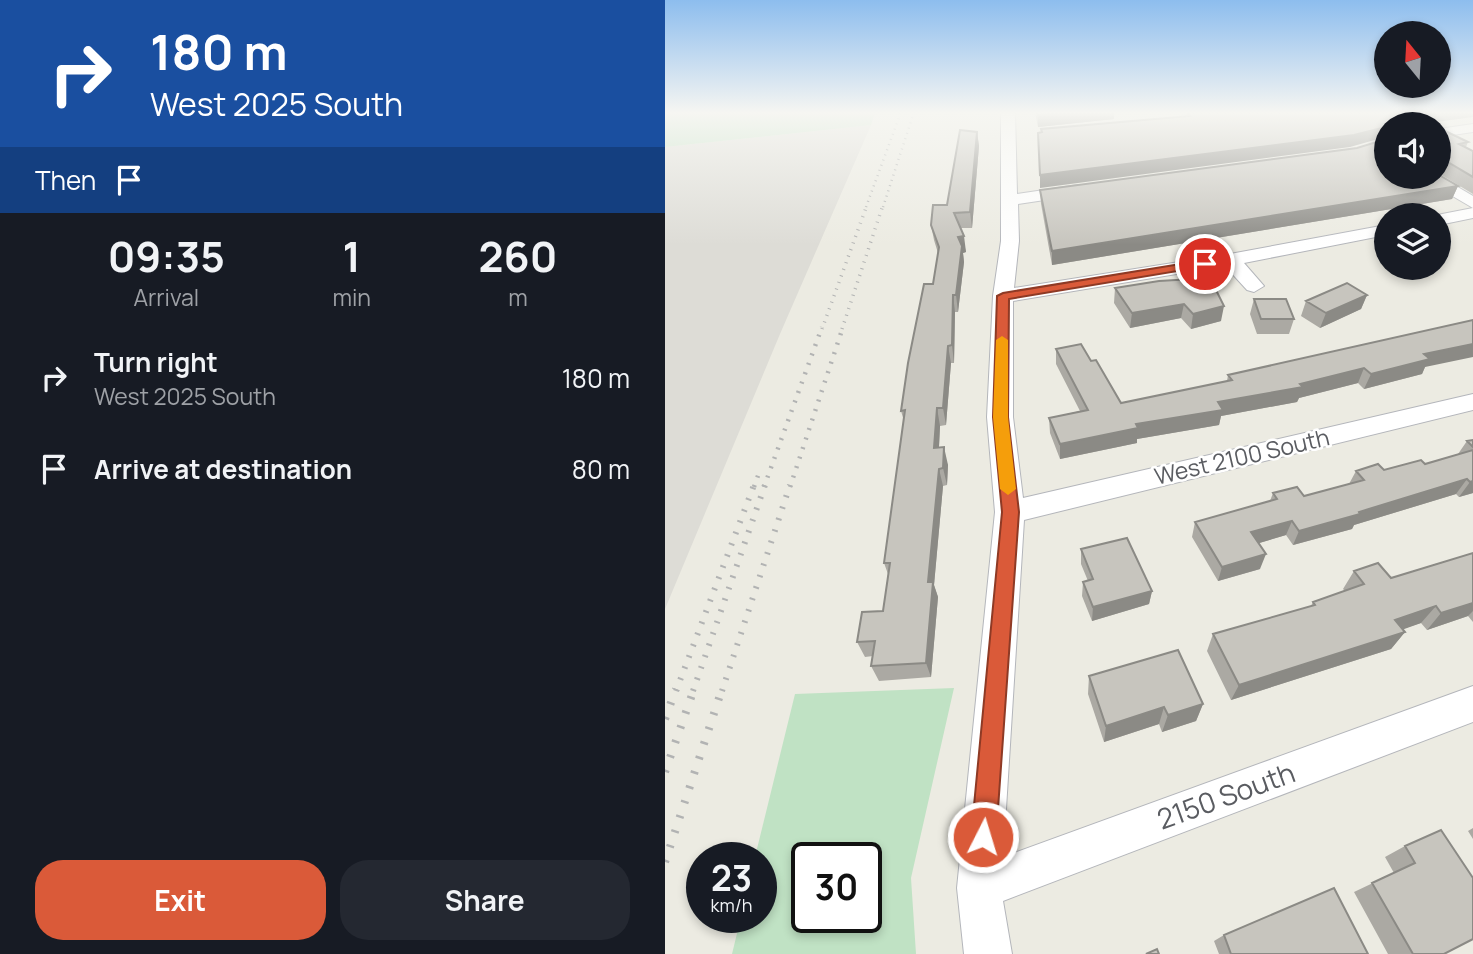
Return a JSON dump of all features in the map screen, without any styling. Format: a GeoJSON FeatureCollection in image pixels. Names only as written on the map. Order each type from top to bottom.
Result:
{"type":"FeatureCollection","features":[{"type":"Feature","properties":{"kind":"street"},"geometry":{"type":"LineString","coordinates":[[988,954],[979,888],[1010,512],[1000,417],[1003,296],[1010,241],[1008,200],[1012,157]]}},
{"type":"Feature","properties":{"kind":"street"},"geometry":{"type":"LineString","coordinates":[[1008,200],[1093,188]]}},
{"type":"Feature","properties":{"kind":"street"},"geometry":{"type":"LineString","coordinates":[[1449,189],[1473,203]]}},
{"type":"Feature","properties":{"kind":"street"},"geometry":{"type":"LineString","coordinates":[[1451,218],[1473,213]]}},
{"type":"Feature","properties":{"kind":"street"},"geometry":{"type":"LineString","coordinates":[[1003,296],[1230,260],[1374,232]]}},
{"type":"Feature","properties":{"kind":"street"},"geometry":{"type":"LineString","coordinates":[[1230,260],[1254,286]]}},
{"type":"Feature","properties":{"kind":"street","name":"West 2100 South"},"geometry":{"type":"LineString","coordinates":[[1010,512],[1473,402]]}},
{"type":"Feature","properties":{"kind":"street","name":"2150 South"},"geometry":{"type":"LineString","coordinates":[[979,888],[1473,704]]}},
{"type":"Feature","properties":{"kind":"shaded area"},"geometry":{"type":"Polygon","coordinates":[[[665,157],[857,157],[665,609],[665,157]]]}},
{"type":"Feature","properties":{"kind":"green space"},"geometry":{"type":"Polygon","coordinates":[[[954,688],[911,878],[916,954],[732,954],[737,933],[777,933],[777,842],[759,842],[795,694],[954,688]]]}},
{"type":"Feature","properties":{"kind":"building"},"geometry":{"type":"Polygon","coordinates":[[[955,157],[975,157],[970,212],[954,213],[964,236],[958,237],[962,246],[956,295],[953,295],[952,345],[948,346],[943,408],[937,408],[934,448],[944,447],[943,468],[939,469],[928,582],[933,582],[926,663],[871,666],[875,641],[857,642],[862,612],[883,611],[890,563],[884,563],[905,410],[901,411],[908,363],[924,284],[933,284],[939,247],[931,225],[933,205],[947,205],[955,157]]]}},
{"type":"Feature","properties":{"kind":"building"},"geometry":{"type":"Polygon","coordinates":[[[1039,157],[1185,157],[1040,175],[1039,157]]]}},
{"type":"Feature","properties":{"kind":"building"},"geometry":{"type":"Polygon","coordinates":[[[1293,157],[1374,157],[1374,189],[1439,189],[1052,251],[1040,190],[1293,157]]]}},
{"type":"Feature","properties":{"kind":"building"},"geometry":{"type":"Polygon","coordinates":[[[1451,157],[1473,157],[1473,177],[1451,164],[1451,157]]]}},
{"type":"Feature","properties":{"kind":"building"},"geometry":{"type":"Polygon","coordinates":[[[1210,278],[1224,306],[1193,314],[1184,304],[1132,313],[1115,288],[1159,281],[1210,278]]]}},
{"type":"Feature","properties":{"kind":"building"},"geometry":{"type":"Polygon","coordinates":[[[1347,283],[1367,295],[1326,313],[1306,301],[1347,283]]]}},
{"type":"Feature","properties":{"kind":"building"},"geometry":{"type":"Polygon","coordinates":[[[1254,299],[1286,299],[1294,319],[1261,319],[1254,299]]]}},
{"type":"Feature","properties":{"kind":"building"},"geometry":{"type":"Polygon","coordinates":[[[1473,320],[1473,344],[1424,354],[1430,359],[1371,374],[1364,368],[1300,384],[1303,387],[1218,402],[1223,410],[1136,424],[1138,428],[1060,444],[1049,418],[1088,410],[1056,349],[1081,344],[1091,361],[1096,360],[1121,403],[1232,380],[1228,375],[1473,320]]]}},
{"type":"Feature","properties":{"kind":"building"},"geometry":{"type":"Polygon","coordinates":[[[1473,450],[1473,481],[1467,479],[1299,531],[1292,521],[1251,532],[1266,554],[1222,567],[1195,522],[1277,499],[1273,493],[1297,487],[1304,496],[1364,480],[1356,471],[1378,464],[1384,470],[1421,460],[1425,464],[1473,450]]]}},
{"type":"Feature","properties":{"kind":"building"},"geometry":{"type":"Polygon","coordinates":[[[1127,538],[1152,591],[1093,607],[1083,582],[1093,579],[1081,549],[1127,538]]]}},
{"type":"Feature","properties":{"kind":"building"},"geometry":{"type":"Polygon","coordinates":[[[1473,553],[1473,603],[1441,613],[1436,606],[1395,620],[1405,632],[1239,685],[1213,634],[1315,605],[1313,602],[1364,584],[1354,571],[1378,563],[1391,578],[1473,553]]]}},
{"type":"Feature","properties":{"kind":"building"},"geometry":{"type":"Polygon","coordinates":[[[1178,650],[1203,704],[1168,715],[1164,707],[1106,726],[1089,676],[1178,650]]]}},
{"type":"Feature","properties":{"kind":"building"},"geometry":{"type":"Polygon","coordinates":[[[1441,830],[1473,878],[1473,939],[1444,954],[1413,954],[1372,883],[1415,863],[1405,846],[1441,830]]]}},
{"type":"Feature","properties":{"kind":"building"},"geometry":{"type":"Polygon","coordinates":[[[1334,888],[1368,954],[1231,954],[1224,935],[1334,888]]]}},
{"type":"Feature","properties":{"kind":"building"},"geometry":{"type":"Polygon","coordinates":[[[1157,949],[1159,954],[1146,954],[1157,949]]]}},
{"type":"Feature","properties":{"kind":"railway"},"geometry":{"type":"LineString","coordinates":[[866,207],[885,157]]}},
{"type":"Feature","properties":{"kind":"railway"},"geometry":{"type":"LineString","coordinates":[[883,207],[899,157]]}},
{"type":"Feature","properties":{"kind":"railway"},"geometry":{"type":"LineString","coordinates":[[822,329],[867,205]]}},
{"type":"Feature","properties":{"kind":"railway"},"geometry":{"type":"LineString","coordinates":[[842,329],[883,205]]}},
{"type":"Feature","properties":{"kind":"railway"},"geometry":{"type":"LineString","coordinates":[[764,487],[822,327]]}},
{"type":"Feature","properties":{"kind":"railway"},"geometry":{"type":"LineString","coordinates":[[790,487],[843,327]]}},
{"type":"Feature","properties":{"kind":"railway"},"geometry":{"type":"LineString","coordinates":[[754,487],[760,470]]}},
{"type":"Feature","properties":{"kind":"railway"},"geometry":{"type":"LineString","coordinates":[[676,691],[754,485]]}},
{"type":"Feature","properties":{"kind":"railway"},"geometry":{"type":"LineString","coordinates":[[693,691],[765,485]]}},
{"type":"Feature","properties":{"kind":"railway"},"geometry":{"type":"LineString","coordinates":[[722,691],[790,485]]}},
{"type":"Feature","properties":{"kind":"railway"},"geometry":{"type":"LineString","coordinates":[[665,719],[676,689]]}},
{"type":"Feature","properties":{"kind":"railway"},"geometry":{"type":"LineString","coordinates":[[665,772],[694,689]]}},
{"type":"Feature","properties":{"kind":"railway"},"geometry":{"type":"LineString","coordinates":[[665,862],[722,689]]}},
{"type":"Feature","properties":{"kind":"slow traffic"},"geometry":{"type":"LineString","coordinates":[[1002,340],[1000,417],[1008,489]]}},
{"type":"Feature","properties":{"kind":"route"},"geometry":{"type":"LineString","coordinates":[[983,837],[1010,512],[1000,417],[1003,296],[1205,264]]}}]}
